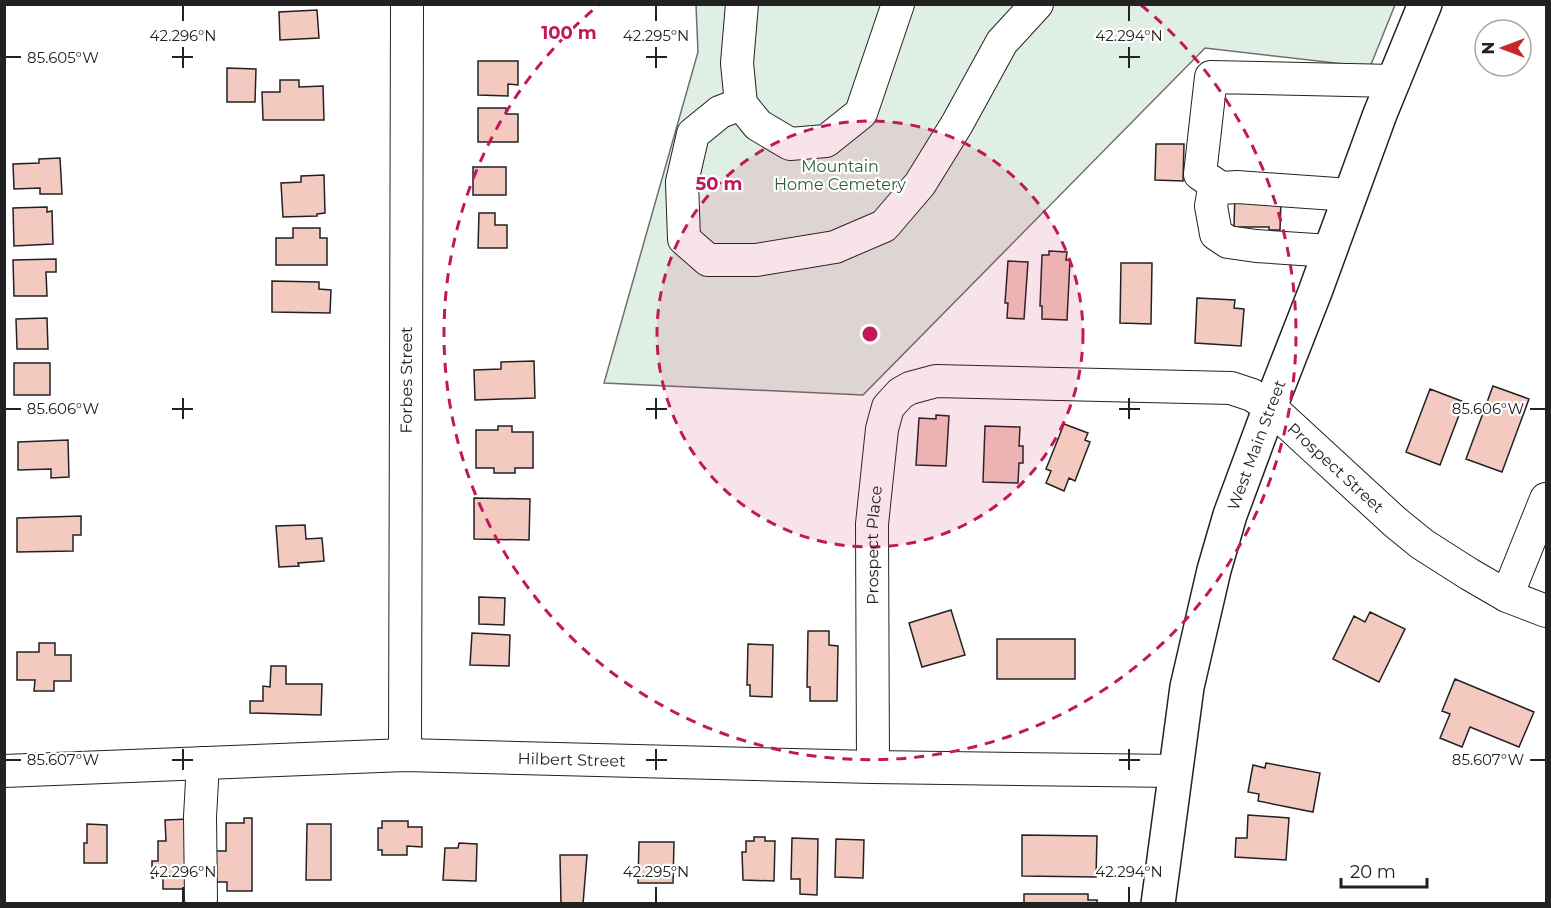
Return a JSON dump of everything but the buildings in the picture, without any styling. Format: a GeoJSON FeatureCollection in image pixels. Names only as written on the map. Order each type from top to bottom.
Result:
{"type":"FeatureCollection","features":[{"type":"Feature","properties":{"kind":"main road","name":"West Main Street"},"geometry":{"type":"LineString","coordinates":[[1158,903],[1187,687],[1211,579],[1230,515],[1350,195],[1425,4]]}},
{"type":"Feature","properties":{"kind":"street","name":"Forbes Street"},"geometry":{"type":"LineString","coordinates":[[405,755],[407,4]]}},
{"type":"Feature","properties":{"kind":"street"},"geometry":{"type":"LineString","coordinates":[[742,4],[737,63],[741,104],[758,125],[790,144],[826,141],[861,113],[898,4]]}},
{"type":"Feature","properties":{"kind":"street"},"geometry":{"type":"LineString","coordinates":[[741,104],[720,112],[693,134],[682,182],[684,239],[708,260],[756,260],[835,247],[884,226],[920,184],[957,124],[1002,42],[1037,4]]}},
{"type":"Feature","properties":{"kind":"street"},"geometry":{"type":"LineString","coordinates":[[1221,188],[1200,174],[1211,77],[1394,81]]}},
{"type":"Feature","properties":{"kind":"street"},"geometry":{"type":"LineString","coordinates":[[1330,251],[1228,242],[1216,234],[1213,222],[1213,194],[1221,188],[1237,187],[1350,195]]}},
{"type":"Feature","properties":{"kind":"street","name":"Prospect Place"},"geometry":{"type":"LineString","coordinates":[[873,767],[872,524],[882,429],[888,407],[901,393],[910,388],[936,381],[963,382]]}},
{"type":"Feature","properties":{"kind":"street","name":"Prospect Street"},"geometry":{"type":"LineString","coordinates":[[963,382],[1231,388],[1252,395],[1270,407],[1422,544],[1507,596],[1546,611]]}},
{"type":"Feature","properties":{"kind":"street"},"geometry":{"type":"LineString","coordinates":[[1507,596],[1546,500]]}},
{"type":"Feature","properties":{"kind":"street","name":"Hilbert Street"},"geometry":{"type":"LineString","coordinates":[[4,771],[405,755],[873,767],[1175,771]]}},
{"type":"Feature","properties":{"kind":"street"},"geometry":{"type":"LineString","coordinates":[[201,899],[203,763]]}},
{"type":"Feature","properties":{"kind":"green space","name":"Mountain Home Cemetery"},"geometry":{"type":"Polygon","coordinates":[[[696,5],[1395,5],[1370,67],[1205,48],[863,395],[604,383],[698,52],[696,5]]]}}]}
